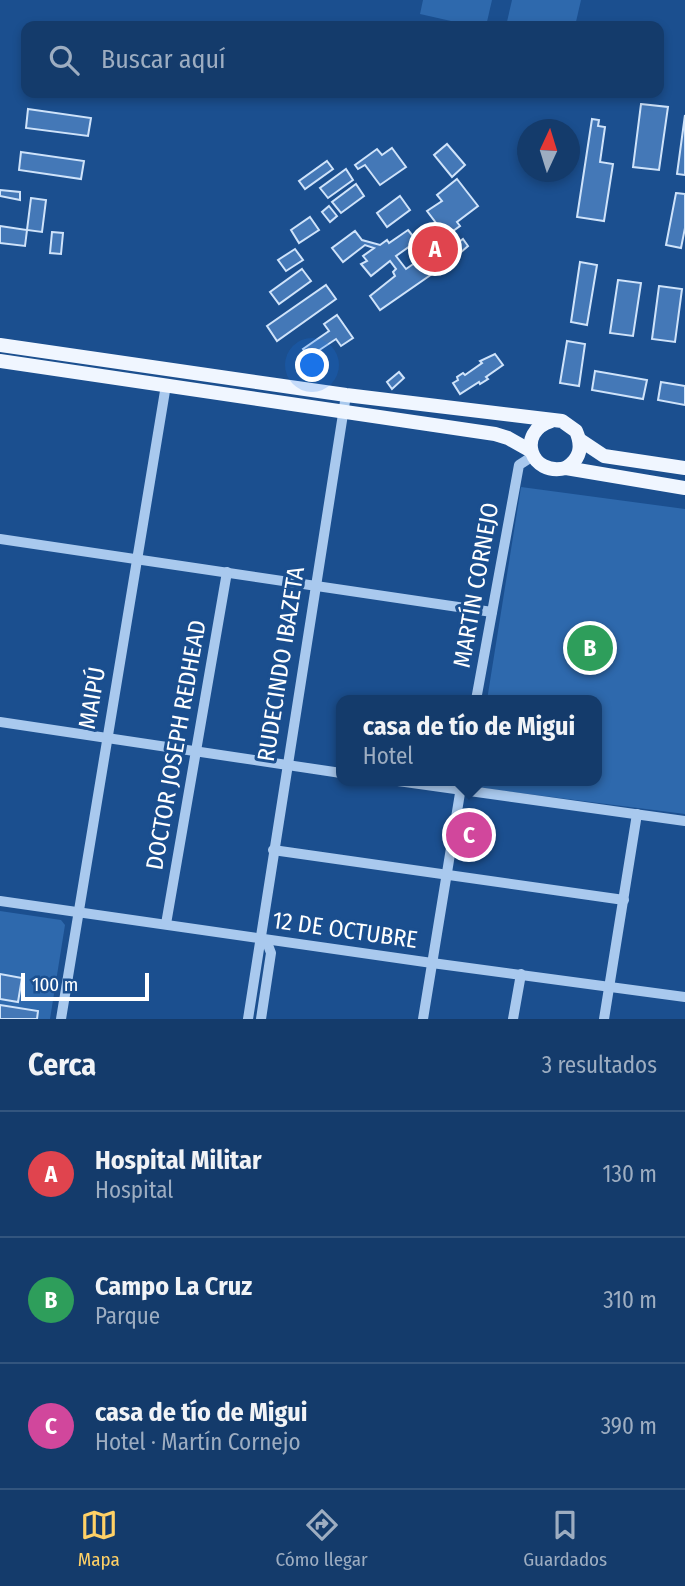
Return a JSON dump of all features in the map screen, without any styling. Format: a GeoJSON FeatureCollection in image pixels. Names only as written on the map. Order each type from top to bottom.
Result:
{"type":"FeatureCollection","features":[{"type":"Feature","properties":{"kind":"main road"},"geometry":{"type":"LineString","coordinates":[[0,345],[346,395],[552,421],[570,425],[580,440],[604,456],[685,468]]}},
{"type":"Feature","properties":{"kind":"main road"},"geometry":{"type":"LineString","coordinates":[[0,361],[495,434],[508,438],[532,453],[544,467],[558,470],[565,468],[685,488]]}},
{"type":"Feature","properties":{"kind":"main road"},"geometry":{"type":"LineString","coordinates":[[532,453],[531,440],[535,431],[552,421]]}},
{"type":"Feature","properties":{"kind":"main road"},"geometry":{"type":"LineString","coordinates":[[565,468],[579,455],[580,440]]}},
{"type":"Feature","properties":{"kind":"street","name":"MAIPÚ"},"geometry":{"type":"LineString","coordinates":[[61,1019],[166,385]]}},
{"type":"Feature","properties":{"kind":"street","name":"RUDECINDO IBAZETA"},"geometry":{"type":"LineString","coordinates":[[248,1019],[314,585],[346,395]]}},
{"type":"Feature","properties":{"kind":"street","name":"MARTÍN CORNEJO"},"geometry":{"type":"LineString","coordinates":[[477,695],[517,476],[520,463],[532,453]]}},
{"type":"Feature","properties":{"kind":"street","name":"MARTÍN CORNEJO"},"geometry":{"type":"LineString","coordinates":[[517,476],[524,471],[544,467]]}},
{"type":"Feature","properties":{"kind":"street"},"geometry":{"type":"LineString","coordinates":[[0,538],[492,612]]}},
{"type":"Feature","properties":{"kind":"street","name":"DOCTOR JOSEPH REDHEAD"},"geometry":{"type":"LineString","coordinates":[[166,924],[228,572]]}},
{"type":"Feature","properties":{"kind":"street"},"geometry":{"type":"LineString","coordinates":[[0,722],[336,772]]}},
{"type":"Feature","properties":{"kind":"street"},"geometry":{"type":"LineString","coordinates":[[423,1019],[461,786]]}},
{"type":"Feature","properties":{"kind":"street"},"geometry":{"type":"LineString","coordinates":[[467,786],[685,821]]}},
{"type":"Feature","properties":{"kind":"street"},"geometry":{"type":"LineString","coordinates":[[604,1019],[637,814]]}},
{"type":"Feature","properties":{"kind":"street"},"geometry":{"type":"LineString","coordinates":[[273,850],[624,900]]}},
{"type":"Feature","properties":{"kind":"street","name":"12 DE OCTUBRE"},"geometry":{"type":"LineString","coordinates":[[0,901],[432,964],[685,997]]}},
{"type":"Feature","properties":{"kind":"street","name":"RUDECINDO IBAZETA"},"geometry":{"type":"LineString","coordinates":[[261,939],[268,945],[271,953],[261,1019]]}},
{"type":"Feature","properties":{"kind":"street"},"geometry":{"type":"LineString","coordinates":[[513,1019],[521,974]]}},
{"type":"Feature","properties":{"kind":"shaded area"},"geometry":{"type":"Polygon","coordinates":[[[423,0],[492,0],[487,21],[451,21],[420,14],[423,0]]]}},
{"type":"Feature","properties":{"kind":"shaded area"},"geometry":{"type":"Polygon","coordinates":[[[512,0],[581,0],[576,21],[507,21],[512,0]]]}},
{"type":"Feature","properties":{"kind":"shaded area"},"geometry":{"type":"Polygon","coordinates":[[[521,487],[685,509],[685,814],[473,787],[602,786],[602,695],[488,695],[521,487]]]}},
{"type":"Feature","properties":{"kind":"shaded area"},"geometry":{"type":"Polygon","coordinates":[[[0,911],[61,920],[65,925],[50,1019],[0,1019],[0,911]]]}},
{"type":"Feature","properties":{"kind":"building"},"geometry":{"type":"Polygon","coordinates":[[[641,104],[668,107],[659,170],[633,167],[641,104]]]}},
{"type":"Feature","properties":{"kind":"building"},"geometry":{"type":"Polygon","coordinates":[[[28,109],[91,118],[88,136],[26,128],[28,109]]]}},
{"type":"Feature","properties":{"kind":"building"},"geometry":{"type":"Polygon","coordinates":[[[685,115],[685,175],[677,174],[685,115]]]}},
{"type":"Feature","properties":{"kind":"building"},"geometry":{"type":"Polygon","coordinates":[[[592,119],[599,120],[598,126],[605,127],[600,162],[613,164],[604,221],[577,217],[592,119]]]}},
{"type":"Feature","properties":{"kind":"building"},"geometry":{"type":"Polygon","coordinates":[[[447,144],[465,165],[452,177],[434,155],[447,144]]]}},
{"type":"Feature","properties":{"kind":"building"},"geometry":{"type":"Polygon","coordinates":[[[392,148],[406,167],[380,185],[365,165],[358,169],[355,165],[377,149],[382,155],[392,148]]]}},
{"type":"Feature","properties":{"kind":"building"},"geometry":{"type":"Polygon","coordinates":[[[21,152],[84,161],[81,179],[19,170],[21,152]]]}},
{"type":"Feature","properties":{"kind":"building"},"geometry":{"type":"Polygon","coordinates":[[[327,161],[333,169],[305,189],[299,181],[327,161]]]}},
{"type":"Feature","properties":{"kind":"building"},"geometry":{"type":"Polygon","coordinates":[[[346,169],[353,180],[328,198],[320,188],[346,169]]]}},
{"type":"Feature","properties":{"kind":"building"},"geometry":{"type":"Polygon","coordinates":[[[457,179],[478,206],[457,222],[460,226],[446,236],[427,211],[442,201],[437,195],[457,179]]]}},
{"type":"Feature","properties":{"kind":"building"},"geometry":{"type":"Polygon","coordinates":[[[356,184],[364,196],[341,213],[332,202],[356,184]]]}},
{"type":"Feature","properties":{"kind":"building"},"geometry":{"type":"Polygon","coordinates":[[[0,190],[20,192],[20,200],[0,196],[0,190]]]}},
{"type":"Feature","properties":{"kind":"building"},"geometry":{"type":"Polygon","coordinates":[[[676,193],[685,194],[685,228],[681,248],[666,245],[676,193]]]}},
{"type":"Feature","properties":{"kind":"building"},"geometry":{"type":"Polygon","coordinates":[[[400,196],[410,210],[387,227],[377,213],[400,196]]]}},
{"type":"Feature","properties":{"kind":"building"},"geometry":{"type":"Polygon","coordinates":[[[31,198],[46,200],[42,232],[27,230],[31,198]]]}},
{"type":"Feature","properties":{"kind":"building"},"geometry":{"type":"Polygon","coordinates":[[[329,206],[337,216],[330,222],[322,212],[329,206]]]}},
{"type":"Feature","properties":{"kind":"building"},"geometry":{"type":"Polygon","coordinates":[[[310,217],[319,230],[299,243],[291,230],[310,217]]]}},
{"type":"Feature","properties":{"kind":"building"},"geometry":{"type":"Polygon","coordinates":[[[0,226],[27,230],[25,246],[0,243],[0,226]]]}},
{"type":"Feature","properties":{"kind":"building"},"geometry":{"type":"Polygon","coordinates":[[[408,230],[417,241],[396,256],[406,269],[435,249],[445,265],[380,310],[370,296],[395,276],[393,272],[396,269],[390,261],[371,276],[361,264],[367,261],[363,256],[374,248],[365,245],[343,262],[332,248],[355,231],[362,240],[380,245],[387,240],[389,243],[408,230]]]}},
{"type":"Feature","properties":{"kind":"building"},"geometry":{"type":"Polygon","coordinates":[[[52,232],[63,233],[61,254],[50,253],[52,232]]]}},
{"type":"Feature","properties":{"kind":"building"},"geometry":{"type":"Polygon","coordinates":[[[463,239],[468,246],[460,253],[455,245],[463,239]]]}},
{"type":"Feature","properties":{"kind":"building"},"geometry":{"type":"Polygon","coordinates":[[[295,249],[303,260],[286,271],[278,260],[295,249]]]}},
{"type":"Feature","properties":{"kind":"building"},"geometry":{"type":"Polygon","coordinates":[[[580,262],[597,265],[587,325],[571,322],[580,262]]]}},
{"type":"Feature","properties":{"kind":"building"},"geometry":{"type":"Polygon","coordinates":[[[302,269],[311,281],[279,304],[270,292],[302,269]]]}},
{"type":"Feature","properties":{"kind":"building"},"geometry":{"type":"Polygon","coordinates":[[[618,280],[641,283],[633,336],[610,333],[618,280]]]}},
{"type":"Feature","properties":{"kind":"building"},"geometry":{"type":"Polygon","coordinates":[[[326,285],[336,299],[277,341],[267,326],[326,285]]]}},
{"type":"Feature","properties":{"kind":"building"},"geometry":{"type":"Polygon","coordinates":[[[659,286],[682,289],[675,342],[652,339],[659,286]]]}},
{"type":"Feature","properties":{"kind":"building"},"geometry":{"type":"Polygon","coordinates":[[[337,315],[353,338],[341,346],[336,339],[309,357],[303,349],[329,331],[324,324],[337,315]]]}},
{"type":"Feature","properties":{"kind":"building"},"geometry":{"type":"Polygon","coordinates":[[[567,341],[585,344],[579,386],[560,383],[567,341]]]}},
{"type":"Feature","properties":{"kind":"building"},"geometry":{"type":"Polygon","coordinates":[[[495,354],[503,365],[486,377],[488,379],[460,394],[453,383],[458,380],[457,377],[463,373],[465,375],[482,363],[480,361],[495,354]]]}},
{"type":"Feature","properties":{"kind":"building"},"geometry":{"type":"Polygon","coordinates":[[[595,371],[647,380],[643,399],[592,390],[595,371]]]}},
{"type":"Feature","properties":{"kind":"building"},"geometry":{"type":"Polygon","coordinates":[[[399,372],[404,378],[392,389],[387,382],[399,372]]]}},
{"type":"Feature","properties":{"kind":"building"},"geometry":{"type":"Polygon","coordinates":[[[661,382],[685,386],[685,405],[658,400],[661,382]]]}},
{"type":"Feature","properties":{"kind":"building"},"geometry":{"type":"Polygon","coordinates":[[[0,974],[22,978],[18,1002],[0,999],[0,974]]]}},
{"type":"Feature","properties":{"kind":"building"},"geometry":{"type":"Polygon","coordinates":[[[0,1005],[38,1011],[37,1019],[0,1019],[0,1005]]]}},
{"type":"Feature","properties":{"kind":"place","name":"Hospital Militar"},"geometry":{"type":"Point","coordinates":[435,249]}},
{"type":"Feature","properties":{"kind":"place","name":"Campo La Cruz"},"geometry":{"type":"Point","coordinates":[590,648]}},
{"type":"Feature","properties":{"kind":"place","name":"casa de tío de Migui"},"geometry":{"type":"Point","coordinates":[469,835]}}]}
